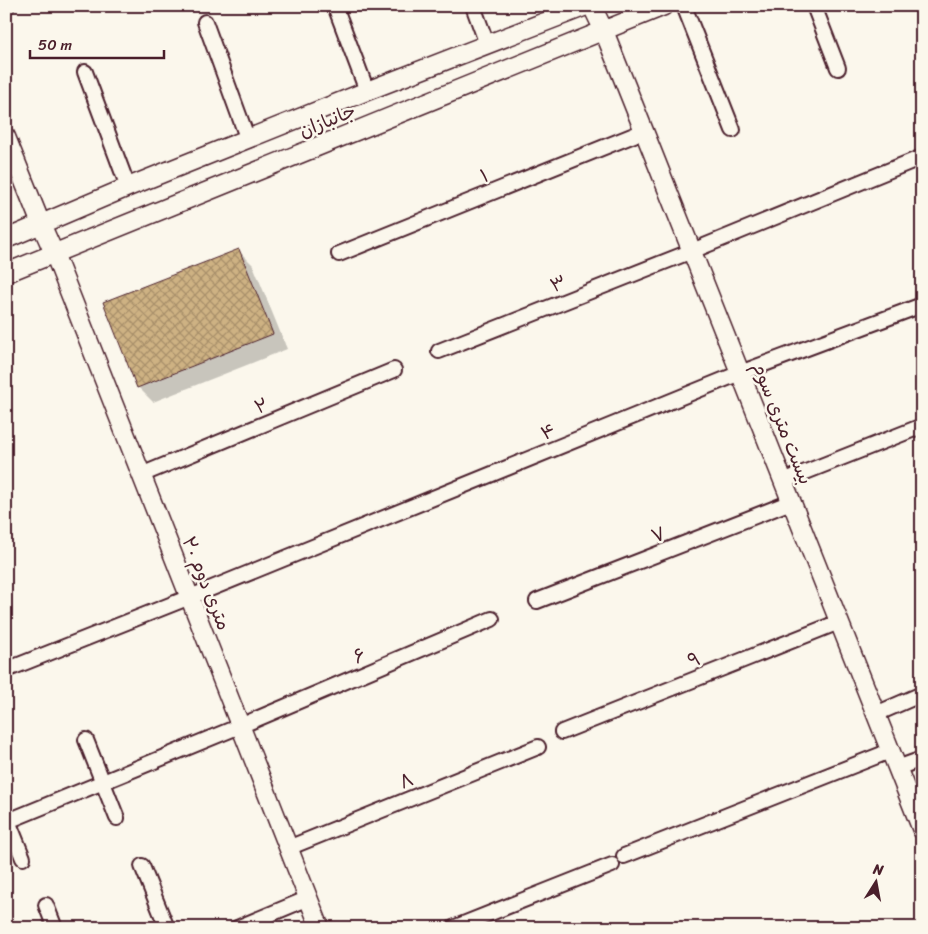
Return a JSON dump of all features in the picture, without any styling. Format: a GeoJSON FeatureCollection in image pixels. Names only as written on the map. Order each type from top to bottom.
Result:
{"type":"FeatureCollection","features":[{"type":"Feature","properties":{"kind":"street"},"geometry":{"type":"LineString","coordinates":[[335,6],[367,91]]}},
{"type":"Feature","properties":{"kind":"street"},"geometry":{"type":"LineString","coordinates":[[472,6],[487,44]]}},
{"type":"Feature","properties":{"kind":"street","name":"جانبازان"},"geometry":{"type":"LineString","coordinates":[[6,239],[128,187],[586,6]]}},
{"type":"Feature","properties":{"kind":"street","name":"بیست متری سوم"},"geometry":{"type":"LineString","coordinates":[[592,6],[604,31],[922,830]]}},
{"type":"Feature","properties":{"kind":"street","name":"جانبازان"},"geometry":{"type":"LineString","coordinates":[[6,273],[664,6]]}},
{"type":"Feature","properties":{"kind":"street"},"geometry":{"type":"LineString","coordinates":[[684,6],[734,130]]}},
{"type":"Feature","properties":{"kind":"street"},"geometry":{"type":"LineString","coordinates":[[814,6],[838,68]]}},
{"type":"Feature","properties":{"kind":"street"},"geometry":{"type":"LineString","coordinates":[[205,22],[248,140]]}},
{"type":"Feature","properties":{"kind":"street"},"geometry":{"type":"LineString","coordinates":[[85,72],[128,187]]}},
{"type":"Feature","properties":{"kind":"street","name":"۱"},"geometry":{"type":"LineString","coordinates":[[339,254],[644,131]]}},
{"type":"Feature","properties":{"kind":"street","name":"۲۰ متری دوم"},"geometry":{"type":"LineString","coordinates":[[6,137],[54,253],[320,928]]}},
{"type":"Feature","properties":{"kind":"street"},"geometry":{"type":"LineString","coordinates":[[692,251],[922,157]]}},
{"type":"Feature","properties":{"kind":"street","name":"۳"},"geometry":{"type":"LineString","coordinates":[[439,351],[692,251]]}},
{"type":"Feature","properties":{"kind":"street","name":"۴"},"geometry":{"type":"LineString","coordinates":[[190,597],[740,373],[922,305]]}},
{"type":"Feature","properties":{"kind":"street","name":"۲"},"geometry":{"type":"LineString","coordinates":[[141,474],[394,370]]}},
{"type":"Feature","properties":{"kind":"street"},"geometry":{"type":"LineString","coordinates":[[783,481],[922,426]]}},
{"type":"Feature","properties":{"kind":"street","name":"۷"},"geometry":{"type":"LineString","coordinates":[[537,601],[791,502]]}},
{"type":"Feature","properties":{"kind":"street"},"geometry":{"type":"LineString","coordinates":[[6,670],[190,597]]}},
{"type":"Feature","properties":{"kind":"street","name":"۶"},"geometry":{"type":"LineString","coordinates":[[240,726],[492,619]]}},
{"type":"Feature","properties":{"kind":"street","name":"۹"},"geometry":{"type":"LineString","coordinates":[[562,732],[839,622]]}},
{"type":"Feature","properties":{"kind":"street"},"geometry":{"type":"LineString","coordinates":[[876,714],[922,694]]}},
{"type":"Feature","properties":{"kind":"street"},"geometry":{"type":"LineString","coordinates":[[23,858],[7,819],[240,726]]}},
{"type":"Feature","properties":{"kind":"street"},"geometry":{"type":"LineString","coordinates":[[86,740],[117,818]]}},
{"type":"Feature","properties":{"kind":"street","name":"۸"},"geometry":{"type":"LineString","coordinates":[[288,848],[538,747]]}},
{"type":"Feature","properties":{"kind":"street"},"geometry":{"type":"LineString","coordinates":[[624,856],[890,751]]}},
{"type":"Feature","properties":{"kind":"street"},"geometry":{"type":"LineString","coordinates":[[897,768],[922,758]]}},
{"type":"Feature","properties":{"kind":"street"},"geometry":{"type":"LineString","coordinates":[[453,928],[612,865]]}},
{"type":"Feature","properties":{"kind":"street"},"geometry":{"type":"LineString","coordinates":[[142,866],[167,928]]}},
{"type":"Feature","properties":{"kind":"street"},"geometry":{"type":"LineString","coordinates":[[237,928],[308,898]]}},
{"type":"Feature","properties":{"kind":"street"},"geometry":{"type":"LineString","coordinates":[[46,905],[56,928]]}},
{"type":"Feature","properties":{"kind":"building"},"geometry":{"type":"Polygon","coordinates":[[[239,249],[273,334],[137,388],[103,302],[239,249]]]}}]}
